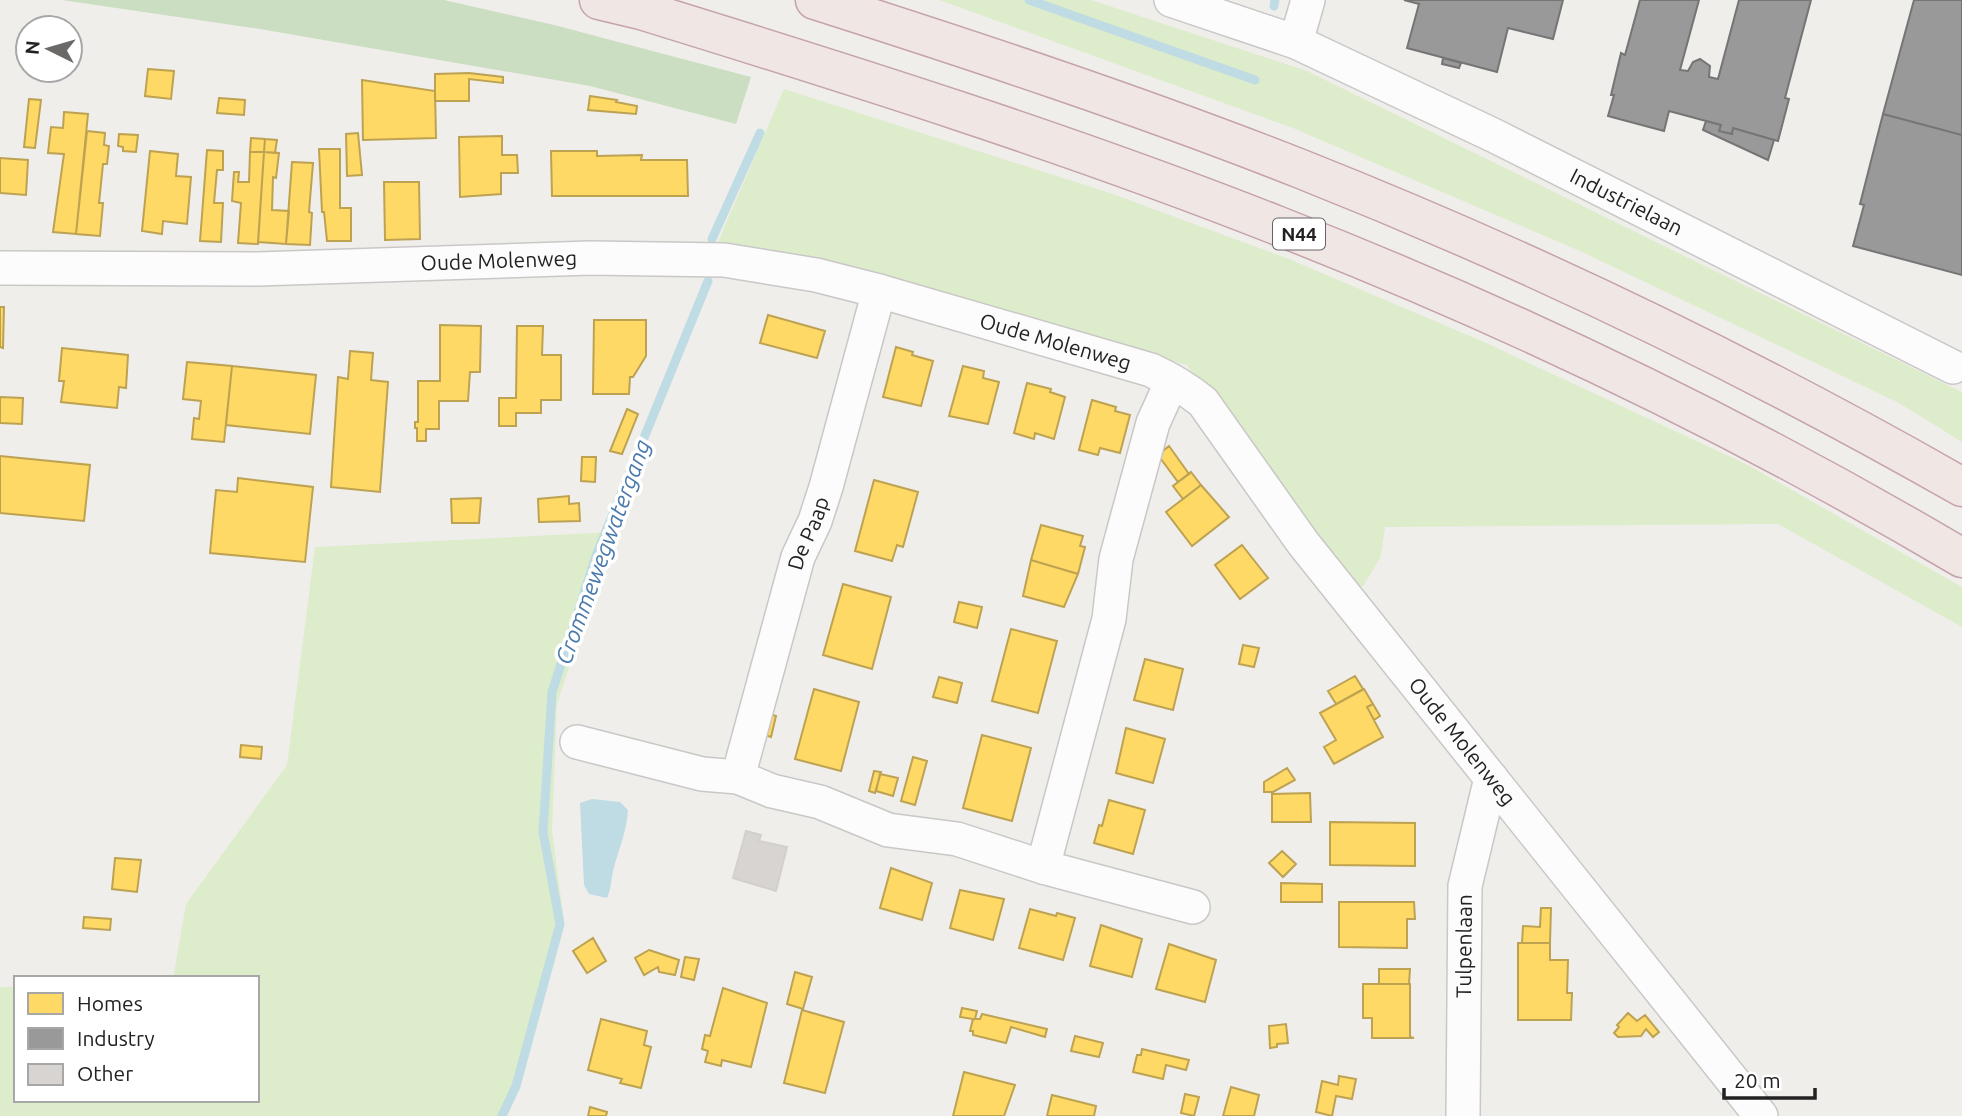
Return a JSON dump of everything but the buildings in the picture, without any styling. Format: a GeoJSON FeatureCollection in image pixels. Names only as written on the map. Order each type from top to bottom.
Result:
{"type":"FeatureCollection","features":[{"type":"Feature","properties":{"kind":"highway","name":"N44"},"geometry":{"type":"LineString","coordinates":[[599,0],[668,18],[987,119],[1288,230],[1625,378],[1780,458],[1962,558]]}},
{"type":"Feature","properties":{"kind":"highway"},"geometry":{"type":"LineString","coordinates":[[814,0],[1006,61],[1148,111],[1300,168],[1411,214],[1650,322],[1760,377],[1962,487]]}},
{"type":"Feature","properties":{"kind":"street","name":"Industrielaan"},"geometry":{"type":"LineString","coordinates":[[1171,0],[1296,42],[1495,136],[1953,367]]}},
{"type":"Feature","properties":{"kind":"street"},"geometry":{"type":"LineString","coordinates":[[1296,42],[1308,0]]}},
{"type":"Feature","properties":{"kind":"street","name":"Oude Molenweg"},"geometry":{"type":"LineString","coordinates":[[0,268],[258,269],[590,258],[724,260],[817,275],[879,290],[1151,370],[1184,387],[1203,402],[1303,543],[1760,1116]]}},
{"type":"Feature","properties":{"kind":"street","name":"De Paap"},"geometry":{"type":"LineString","coordinates":[[738,777],[798,557],[815,521],[826,487],[879,290]]}},
{"type":"Feature","properties":{"kind":"street"},"geometry":{"type":"LineString","coordinates":[[1042,867],[1109,619],[1116,559],[1153,423],[1172,381]]}},
{"type":"Feature","properties":{"kind":"street"},"geometry":{"type":"LineString","coordinates":[[577,742],[702,774],[738,777],[772,791],[820,802],[888,830],[957,839],[1042,867],[1193,907]]}},
{"type":"Feature","properties":{"kind":"street","name":"Tulpenlaan"},"geometry":{"type":"LineString","coordinates":[[1463,1116],[1465,886],[1491,778]]}},
{"type":"Feature","properties":{"kind":"green space"},"geometry":{"type":"Polygon","coordinates":[[[62,0],[444,0],[554,25],[751,77],[736,124],[590,86],[260,29],[62,0]]]}},
{"type":"Feature","properties":{"kind":"green space"},"geometry":{"type":"Polygon","coordinates":[[[939,0],[1091,0],[1307,71],[1962,392],[1962,442],[1899,403],[1582,252],[1293,128],[939,0]]]}},
{"type":"Feature","properties":{"kind":"green space"},"geometry":{"type":"Polygon","coordinates":[[[784,89],[1110,193],[1289,259],[1484,342],[1748,465],[1962,587],[1962,627],[1778,524],[1385,527],[1381,556],[1364,585],[1353,594],[1187,365],[817,264],[718,242],[784,89]]]}},
{"type":"Feature","properties":{"kind":"green space"},"geometry":{"type":"Polygon","coordinates":[[[613,532],[557,704],[552,831],[564,921],[519,1088],[505,1116],[0,1116],[0,987],[14,987],[14,1102],[259,1102],[259,976],[173,976],[186,904],[287,765],[315,547],[613,532]]]}},
{"type":"Feature","properties":{"kind":"water"},"geometry":{"type":"Polygon","coordinates":[[[592,799],[620,802],[628,810],[607,898],[589,894],[584,885],[580,803],[592,799]]]}},
{"type":"Feature","properties":{"kind":"waterway","name":"Crommewegwatergang"},"geometry":{"type":"LineString","coordinates":[[1029,0],[1255,80]]}},
{"type":"Feature","properties":{"kind":"waterway","name":"Crommewegwatergang"},"geometry":{"type":"LineString","coordinates":[[1274,6],[1275,0]]}},
{"type":"Feature","properties":{"kind":"waterway","name":"Crommewegwatergang"},"geometry":{"type":"LineString","coordinates":[[712,239],[760,133]]}},
{"type":"Feature","properties":{"kind":"waterway","name":"Crommewegwatergang"},"geometry":{"type":"LineString","coordinates":[[502,1116],[516,1086],[560,924],[543,832],[552,692],[597,553],[708,281]]}}]}
